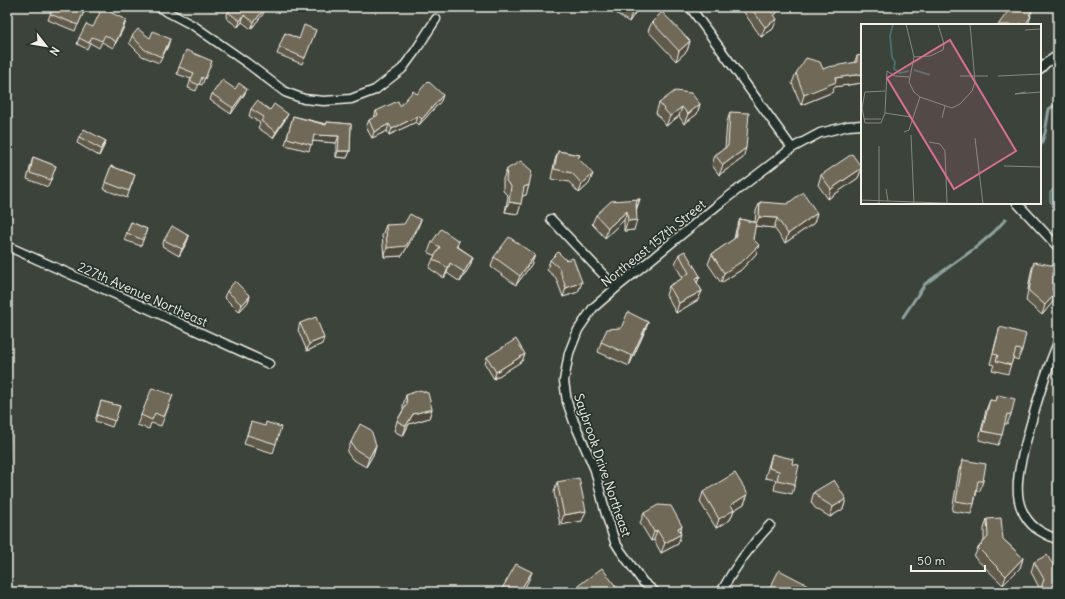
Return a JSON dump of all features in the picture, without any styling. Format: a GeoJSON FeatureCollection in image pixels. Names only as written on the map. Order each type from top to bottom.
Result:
{"type":"FeatureCollection","features":[{"type":"Feature","properties":{"kind":"street"},"geometry":{"type":"LineString","coordinates":[[158,7],[194,26],[247,62],[285,92],[304,99],[324,101],[351,99],[376,90],[402,69],[436,19]]}},
{"type":"Feature","properties":{"kind":"street"},"geometry":{"type":"LineString","coordinates":[[690,7],[792,148]]}},
{"type":"Feature","properties":{"kind":"street"},"geometry":{"type":"LineString","coordinates":[[1041,68],[1058,55]]}},
{"type":"Feature","properties":{"kind":"street","name":"Northeast 157th Street"},"geometry":{"type":"LineString","coordinates":[[564,380],[569,353],[578,330],[593,308],[616,288],[719,204],[792,148],[820,133],[848,126],[861,125]]}},
{"type":"Feature","properties":{"kind":"street"},"geometry":{"type":"LineString","coordinates":[[1018,204],[1058,247]]}},
{"type":"Feature","properties":{"kind":"street"},"geometry":{"type":"LineString","coordinates":[[551,219],[616,288]]}},
{"type":"Feature","properties":{"kind":"street","name":"227th Avenue Northeast"},"geometry":{"type":"LineString","coordinates":[[7,246],[270,364]]}},
{"type":"Feature","properties":{"kind":"street"},"geometry":{"type":"LineString","coordinates":[[1058,343],[1048,364],[1022,455],[1018,492],[1021,509],[1029,523],[1043,533],[1058,540]]}},
{"type":"Feature","properties":{"kind":"street","name":"Saybrook Drive Northeast"},"geometry":{"type":"LineString","coordinates":[[564,380],[567,402],[594,470],[615,542],[643,582],[655,592]]}},
{"type":"Feature","properties":{"kind":"street"},"geometry":{"type":"LineString","coordinates":[[721,592],[729,577],[756,540],[770,525]]}},
{"type":"Feature","properties":{"kind":"water"},"geometry":{"type":"Polygon","coordinates":[[[1058,184],[1058,211],[1050,202],[1050,192],[1058,184]]]}},
{"type":"Feature","properties":{"kind":"building"},"geometry":{"type":"Polygon","coordinates":[[[53,7],[86,7],[78,25],[50,14],[53,7]]]}},
{"type":"Feature","properties":{"kind":"building"},"geometry":{"type":"Polygon","coordinates":[[[232,7],[265,8],[254,22],[244,15],[240,21],[228,12],[232,7]]]}},
{"type":"Feature","properties":{"kind":"building"},"geometry":{"type":"Polygon","coordinates":[[[625,7],[636,7],[632,12],[625,7]]]}},
{"type":"Feature","properties":{"kind":"building"},"geometry":{"type":"Polygon","coordinates":[[[750,7],[776,7],[771,11],[777,19],[765,27],[750,7]]]}},
{"type":"Feature","properties":{"kind":"building"},"geometry":{"type":"Polygon","coordinates":[[[1011,7],[1016,7],[1018,9],[1019,7],[1027,7],[1032,11],[1029,15],[1031,16],[1026,24],[999,24],[1011,7]]]}},
{"type":"Feature","properties":{"kind":"building"},"geometry":{"type":"Polygon","coordinates":[[[102,8],[126,20],[116,42],[105,35],[102,41],[92,37],[89,43],[79,38],[86,24],[93,27],[102,8]]]}},
{"type":"Feature","properties":{"kind":"building"},"geometry":{"type":"Polygon","coordinates":[[[662,12],[690,41],[679,51],[652,22],[662,12]]]}},
{"type":"Feature","properties":{"kind":"building"},"geometry":{"type":"Polygon","coordinates":[[[304,25],[316,30],[305,58],[279,47],[285,33],[299,39],[304,25]]]}},
{"type":"Feature","properties":{"kind":"building"},"geometry":{"type":"Polygon","coordinates":[[[138,29],[150,38],[153,31],[170,39],[162,57],[145,50],[132,36],[138,29]]]}},
{"type":"Feature","properties":{"kind":"building"},"geometry":{"type":"Polygon","coordinates":[[[186,50],[212,61],[205,79],[202,77],[199,85],[190,81],[194,73],[179,67],[186,50]]]}},
{"type":"Feature","properties":{"kind":"building"},"geometry":{"type":"Polygon","coordinates":[[[861,55],[861,74],[835,78],[836,82],[804,95],[796,73],[806,58],[820,62],[823,69],[857,62],[857,56],[861,55]]]}},
{"type":"Feature","properties":{"kind":"building"},"geometry":{"type":"Polygon","coordinates":[[[222,80],[235,89],[239,83],[247,89],[233,108],[212,94],[222,80]]]}},
{"type":"Feature","properties":{"kind":"building"},"geometry":{"type":"Polygon","coordinates":[[[428,81],[443,95],[422,119],[418,116],[392,129],[389,124],[374,132],[369,120],[378,115],[376,111],[398,101],[400,106],[413,91],[417,94],[428,81]]]}},
{"type":"Feature","properties":{"kind":"building"},"geometry":{"type":"Polygon","coordinates":[[[675,91],[691,93],[700,104],[688,114],[682,107],[670,116],[659,103],[675,91]]]}},
{"type":"Feature","properties":{"kind":"building"},"geometry":{"type":"Polygon","coordinates":[[[257,101],[270,110],[274,104],[288,114],[276,132],[261,121],[264,117],[251,109],[257,101]]]}},
{"type":"Feature","properties":{"kind":"building"},"geometry":{"type":"Polygon","coordinates":[[[730,112],[749,113],[746,148],[723,165],[715,155],[728,146],[730,112]]]}},
{"type":"Feature","properties":{"kind":"building"},"geometry":{"type":"Polygon","coordinates":[[[293,116],[326,125],[327,122],[351,124],[350,151],[338,151],[339,136],[314,135],[312,145],[287,138],[293,116]]]}},
{"type":"Feature","properties":{"kind":"building"},"geometry":{"type":"Polygon","coordinates":[[[84,129],[106,141],[101,149],[79,137],[84,129]]]}},
{"type":"Feature","properties":{"kind":"building"},"geometry":{"type":"Polygon","coordinates":[[[558,151],[580,155],[578,158],[593,174],[582,184],[572,173],[554,169],[558,151]]]}},
{"type":"Feature","properties":{"kind":"building"},"geometry":{"type":"Polygon","coordinates":[[[852,154],[861,167],[861,169],[831,189],[821,175],[852,154]]]}},
{"type":"Feature","properties":{"kind":"building"},"geometry":{"type":"Polygon","coordinates":[[[33,157],[56,166],[51,180],[30,173],[33,157]]]}},
{"type":"Feature","properties":{"kind":"building"},"geometry":{"type":"Polygon","coordinates":[[[521,161],[532,171],[529,185],[524,187],[521,204],[509,202],[511,186],[506,181],[507,169],[521,161]]]}},
{"type":"Feature","properties":{"kind":"building"},"geometry":{"type":"Polygon","coordinates":[[[111,166],[135,175],[129,191],[105,182],[111,166]]]}},
{"type":"Feature","properties":{"kind":"building"},"geometry":{"type":"Polygon","coordinates":[[[803,192],[817,213],[788,234],[777,218],[759,217],[760,202],[787,204],[803,192]]]}},
{"type":"Feature","properties":{"kind":"building"},"geometry":{"type":"Polygon","coordinates":[[[640,199],[636,202],[637,220],[628,221],[627,211],[608,228],[596,215],[611,201],[640,199]]]}},
{"type":"Feature","properties":{"kind":"building"},"geometry":{"type":"Polygon","coordinates":[[[410,214],[421,220],[406,246],[387,248],[386,225],[404,224],[410,214]]]}},
{"type":"Feature","properties":{"kind":"building"},"geometry":{"type":"Polygon","coordinates":[[[740,219],[756,223],[753,239],[759,245],[744,260],[724,273],[712,254],[735,238],[740,219]]]}},
{"type":"Feature","properties":{"kind":"building"},"geometry":{"type":"Polygon","coordinates":[[[131,222],[147,229],[143,240],[127,233],[131,222]]]}},
{"type":"Feature","properties":{"kind":"building"},"geometry":{"type":"Polygon","coordinates":[[[172,226],[189,236],[182,249],[164,240],[172,226]]]}},
{"type":"Feature","properties":{"kind":"building"},"geometry":{"type":"Polygon","coordinates":[[[441,229],[459,241],[456,246],[473,257],[464,272],[450,263],[448,268],[433,259],[440,247],[432,242],[441,229]]]}},
{"type":"Feature","properties":{"kind":"building"},"geometry":{"type":"Polygon","coordinates":[[[509,237],[535,255],[520,276],[494,257],[509,237]]]}},
{"type":"Feature","properties":{"kind":"building"},"geometry":{"type":"Polygon","coordinates":[[[685,251],[700,276],[695,279],[702,291],[679,303],[669,286],[689,273],[679,254],[685,251]]]}},
{"type":"Feature","properties":{"kind":"building"},"geometry":{"type":"Polygon","coordinates":[[[558,252],[566,260],[573,258],[582,282],[566,288],[559,268],[550,260],[558,252]]]}},
{"type":"Feature","properties":{"kind":"building"},"geometry":{"type":"Polygon","coordinates":[[[1034,262],[1056,266],[1052,290],[1056,293],[1045,305],[1029,291],[1034,262]]]}},
{"type":"Feature","properties":{"kind":"building"},"geometry":{"type":"Polygon","coordinates":[[[235,281],[250,296],[242,305],[227,291],[235,281]]]}},
{"type":"Feature","properties":{"kind":"building"},"geometry":{"type":"Polygon","coordinates":[[[628,312],[648,322],[632,356],[601,342],[607,329],[621,328],[628,312]]]}},
{"type":"Feature","properties":{"kind":"building"},"geometry":{"type":"Polygon","coordinates":[[[316,317],[324,338],[309,344],[300,323],[316,317]]]}},
{"type":"Feature","properties":{"kind":"building"},"geometry":{"type":"Polygon","coordinates":[[[1000,327],[1026,334],[1022,350],[1016,349],[1011,365],[996,361],[998,355],[993,354],[1000,327]]]}},
{"type":"Feature","properties":{"kind":"building"},"geometry":{"type":"Polygon","coordinates":[[[516,339],[525,354],[496,372],[487,357],[516,339]]]}},
{"type":"Feature","properties":{"kind":"building"},"geometry":{"type":"Polygon","coordinates":[[[152,388],[173,395],[164,417],[155,413],[152,420],[141,415],[152,388]]]}},
{"type":"Feature","properties":{"kind":"building"},"geometry":{"type":"Polygon","coordinates":[[[420,390],[428,393],[432,409],[413,414],[406,426],[397,421],[407,404],[406,395],[420,390]]]}},
{"type":"Feature","properties":{"kind":"building"},"geometry":{"type":"Polygon","coordinates":[[[998,395],[1015,399],[1011,415],[1007,414],[1002,435],[982,431],[990,400],[996,401],[998,395]]]}},
{"type":"Feature","properties":{"kind":"building"},"geometry":{"type":"Polygon","coordinates":[[[101,401],[120,406],[115,421],[97,415],[101,401]]]}},
{"type":"Feature","properties":{"kind":"building"},"geometry":{"type":"Polygon","coordinates":[[[251,422],[265,426],[266,422],[281,427],[276,444],[247,435],[251,422]]]}},
{"type":"Feature","properties":{"kind":"building"},"geometry":{"type":"Polygon","coordinates":[[[360,424],[371,430],[376,445],[369,458],[355,449],[351,442],[360,424]]]}},
{"type":"Feature","properties":{"kind":"building"},"geometry":{"type":"Polygon","coordinates":[[[7,428],[10,428],[9,461],[7,461],[7,428]]]}},
{"type":"Feature","properties":{"kind":"building"},"geometry":{"type":"Polygon","coordinates":[[[772,454],[793,459],[792,464],[799,465],[795,484],[777,480],[779,471],[769,468],[772,454]]]}},
{"type":"Feature","properties":{"kind":"building"},"geometry":{"type":"Polygon","coordinates":[[[963,460],[986,464],[983,481],[978,481],[974,504],[956,501],[963,460]]]}},
{"type":"Feature","properties":{"kind":"building"},"geometry":{"type":"Polygon","coordinates":[[[735,473],[748,494],[731,505],[734,510],[719,519],[703,492],[735,473]]]}},
{"type":"Feature","properties":{"kind":"building"},"geometry":{"type":"Polygon","coordinates":[[[579,478],[586,511],[564,515],[557,482],[579,478]]]}},
{"type":"Feature","properties":{"kind":"building"},"geometry":{"type":"Polygon","coordinates":[[[834,480],[846,499],[833,507],[819,498],[814,492],[834,480]]]}},
{"type":"Feature","properties":{"kind":"building"},"geometry":{"type":"Polygon","coordinates":[[[658,505],[671,506],[682,526],[678,528],[681,534],[665,543],[657,530],[654,532],[644,513],[658,505]]]}},
{"type":"Feature","properties":{"kind":"building"},"geometry":{"type":"Polygon","coordinates":[[[1001,518],[1003,539],[1023,558],[1006,576],[978,548],[988,537],[987,519],[1001,518]]]}},
{"type":"Feature","properties":{"kind":"building"},"geometry":{"type":"Polygon","coordinates":[[[1047,555],[1058,573],[1058,592],[1040,592],[1044,579],[1034,562],[1047,555]]]}},
{"type":"Feature","properties":{"kind":"building"},"geometry":{"type":"Polygon","coordinates":[[[516,564],[532,572],[521,589],[525,592],[500,592],[516,564]]]}},
{"type":"Feature","properties":{"kind":"building"},"geometry":{"type":"Polygon","coordinates":[[[602,568],[620,592],[584,592],[579,585],[602,568]]]}},
{"type":"Feature","properties":{"kind":"building"},"geometry":{"type":"Polygon","coordinates":[[[779,570],[808,585],[805,592],[768,592],[779,570]]]}},
{"type":"Feature","properties":{"kind":"waterway"},"geometry":{"type":"LineString","coordinates":[[1041,144],[1045,133],[1049,109],[1058,103]]}},
{"type":"Feature","properties":{"kind":"waterway"},"geometry":{"type":"LineString","coordinates":[[903,317],[925,284],[974,249],[994,232],[1006,219]]}}]}
